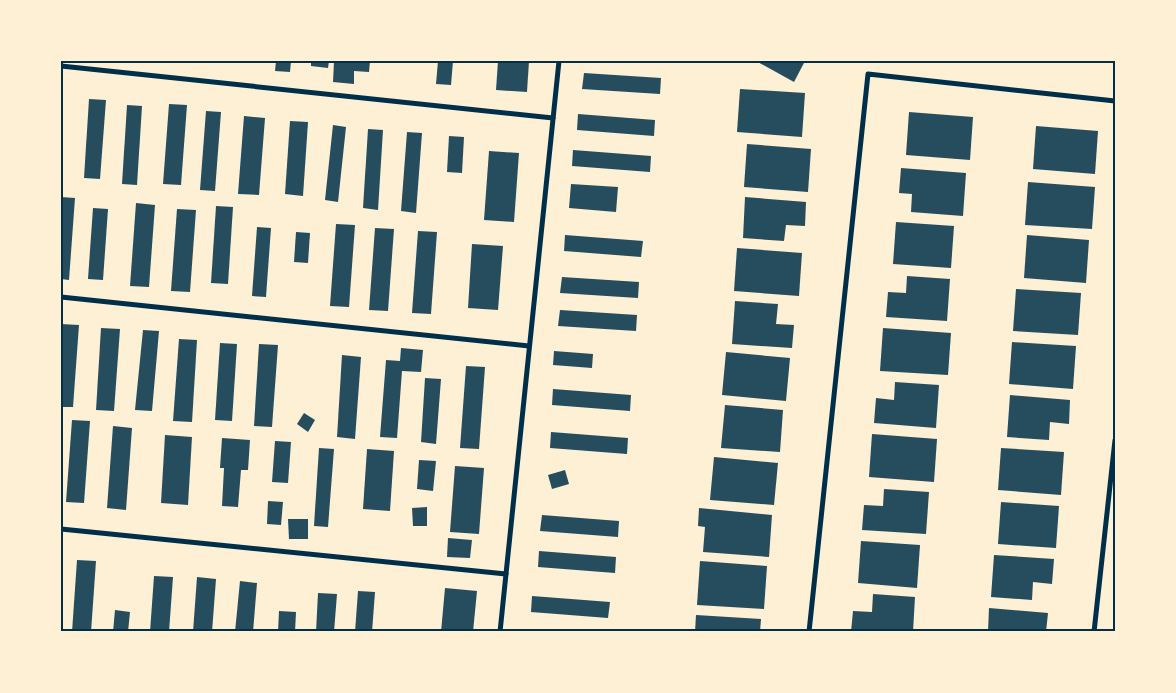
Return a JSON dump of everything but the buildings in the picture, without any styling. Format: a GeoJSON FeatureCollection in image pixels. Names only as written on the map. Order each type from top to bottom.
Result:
{"type":"FeatureCollection","features":[{"type":"Feature","properties":{"kind":"street"},"geometry":{"type":"LineString","coordinates":[[500,632],[558,61]]}},
{"type":"Feature","properties":{"kind":"street"},"geometry":{"type":"LineString","coordinates":[[61,66],[553,118]]}},
{"type":"Feature","properties":{"kind":"street"},"geometry":{"type":"LineString","coordinates":[[809,632],[868,74],[1115,101]]}},
{"type":"Feature","properties":{"kind":"street"},"geometry":{"type":"LineString","coordinates":[[61,298],[529,346]]}},
{"type":"Feature","properties":{"kind":"street"},"geometry":{"type":"LineString","coordinates":[[1094,632],[1115,440]]}},
{"type":"Feature","properties":{"kind":"street"},"geometry":{"type":"LineString","coordinates":[[61,529],[506,574]]}}]}
